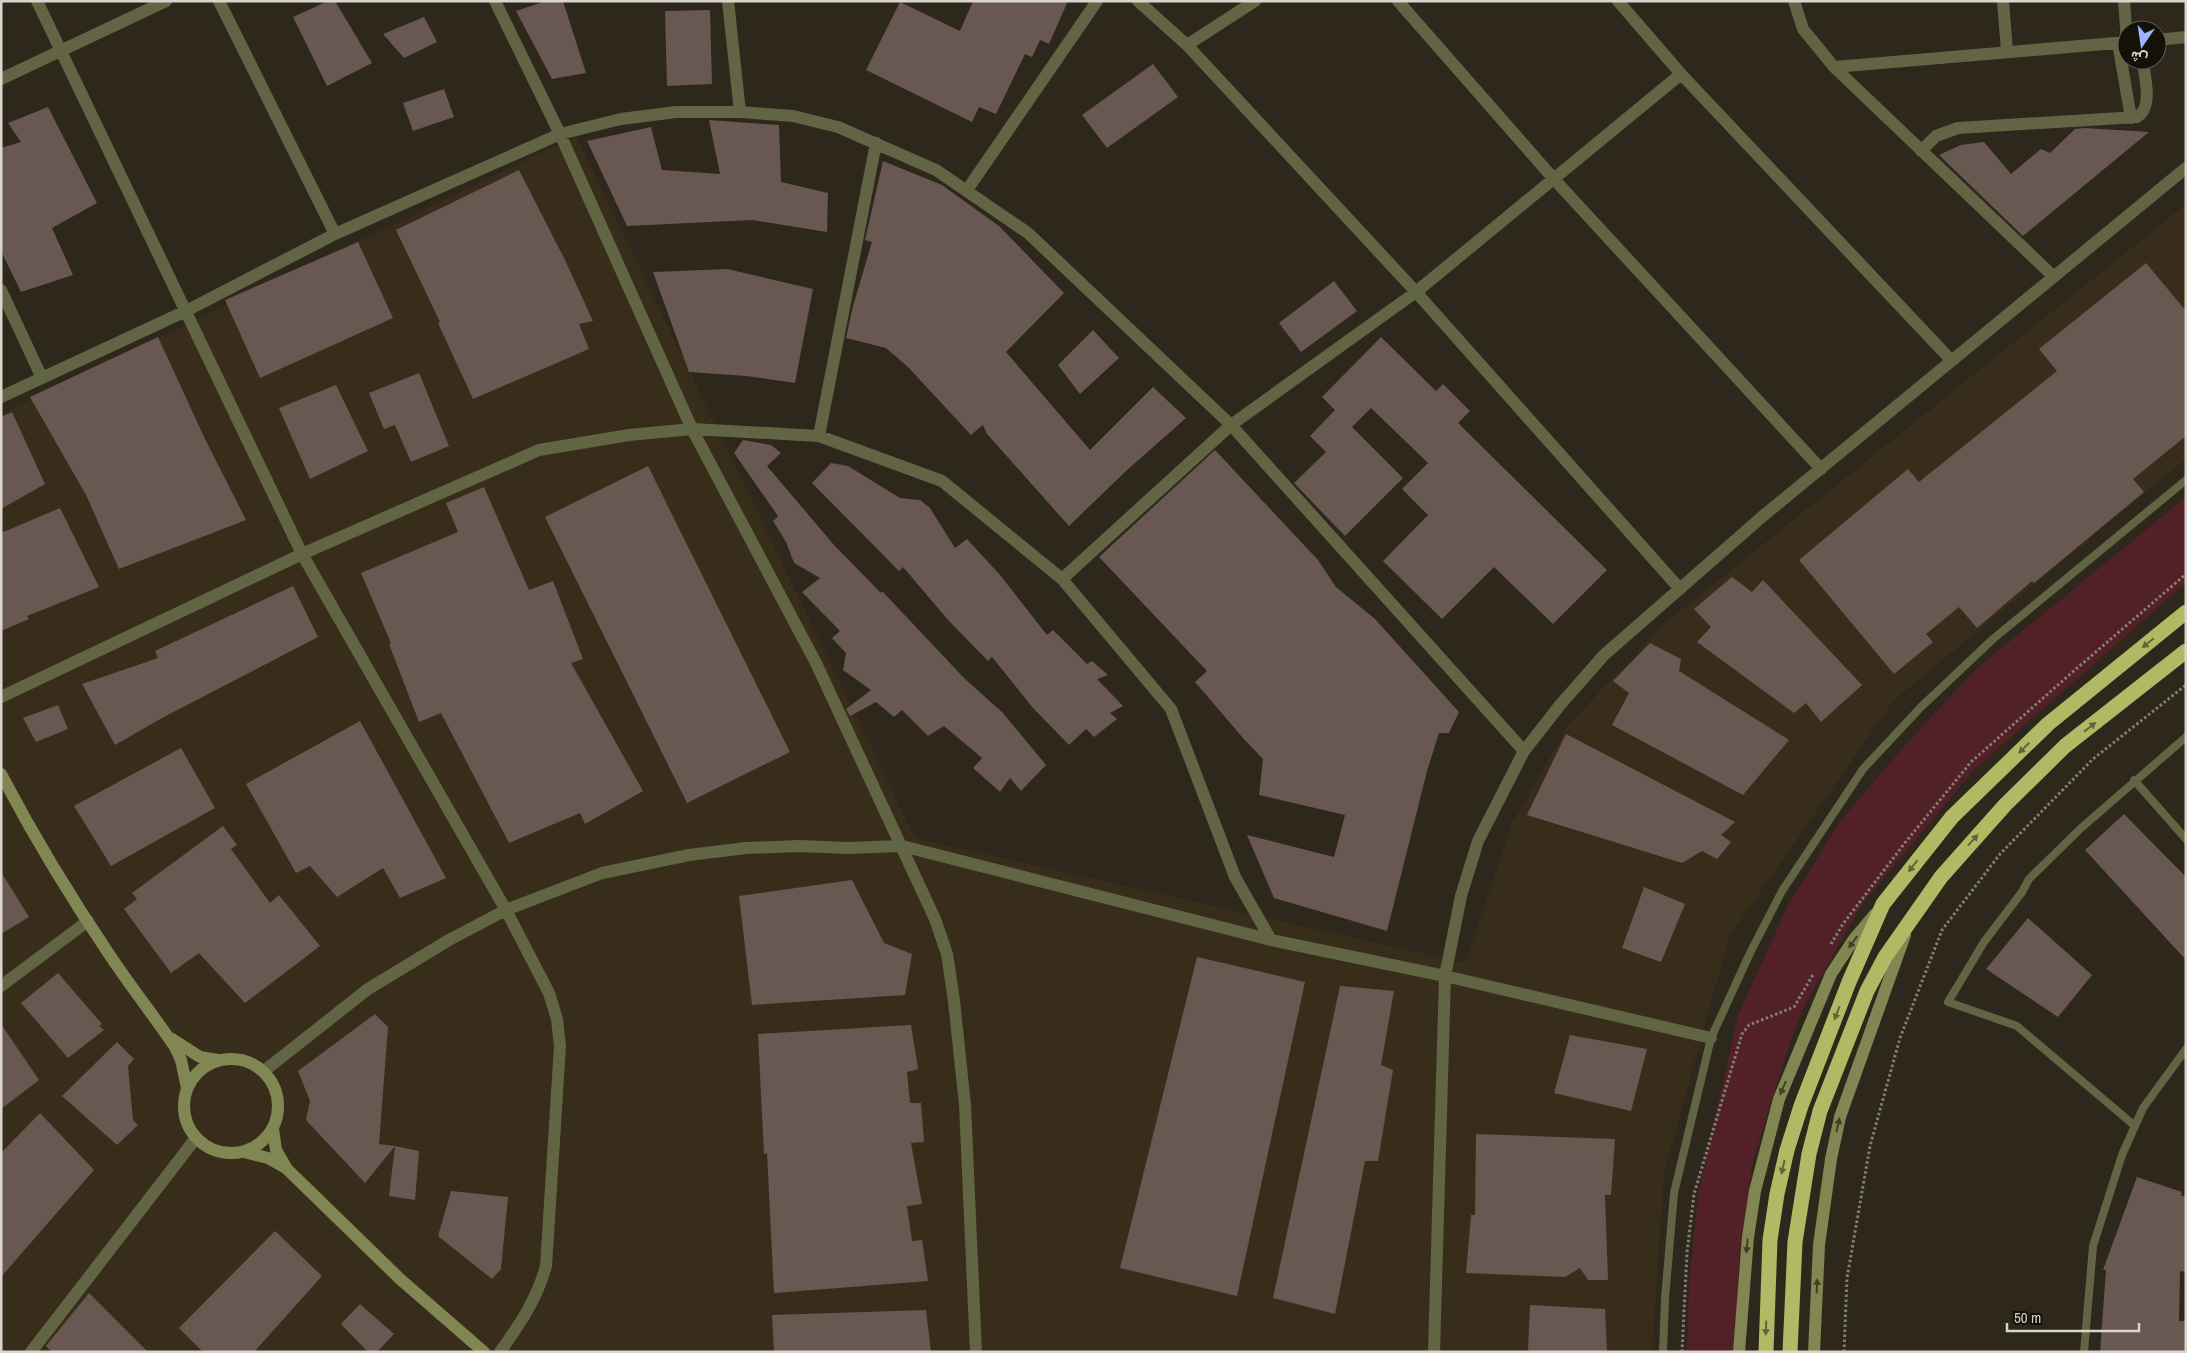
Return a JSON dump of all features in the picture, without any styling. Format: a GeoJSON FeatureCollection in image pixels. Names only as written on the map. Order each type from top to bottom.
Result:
{"type":"FeatureCollection","features":[{"type":"Feature","properties":{"kind":"highway"},"geometry":{"type":"LineString","coordinates":[[1766,1352],[1770,1240],[1777,1194],[1787,1150],[1801,1106],[1849,982],[1883,904],[1952,817],[2048,724],[2186,612]]}},
{"type":"Feature","properties":{"kind":"highway"},"geometry":{"type":"LineString","coordinates":[[1790,1352],[1795,1242],[1809,1154],[1820,1111],[1866,991],[1885,956],[1946,871],[2005,805],[2065,746],[2186,651]]}},
{"type":"Feature","properties":{"kind":"street"},"geometry":{"type":"LineString","coordinates":[[37,1],[302,554],[506,910],[549,993],[557,1019],[560,1046],[546,1266],[540,1288],[529,1312],[500,1352]]}},
{"type":"Feature","properties":{"kind":"street"},"geometry":{"type":"LineString","coordinates":[[1,79],[166,1]]}},
{"type":"Feature","properties":{"kind":"street"},"geometry":{"type":"LineString","coordinates":[[220,1],[335,234]]}},
{"type":"Feature","properties":{"kind":"street"},"geometry":{"type":"LineString","coordinates":[[495,1],[560,134],[692,429],[816,663],[935,919],[947,954],[965,1105],[976,1352]]}},
{"type":"Feature","properties":{"kind":"street"},"geometry":{"type":"LineString","coordinates":[[728,1],[740,112]]}},
{"type":"Feature","properties":{"kind":"street"},"geometry":{"type":"LineString","coordinates":[[967,190],[1096,1]]}},
{"type":"Feature","properties":{"kind":"street"},"geometry":{"type":"LineString","coordinates":[[1138,1],[1187,45],[1416,292],[1680,589]]}},
{"type":"Feature","properties":{"kind":"street"},"geometry":{"type":"LineString","coordinates":[[1187,45],[1255,1]]}},
{"type":"Feature","properties":{"kind":"street"},"geometry":{"type":"LineString","coordinates":[[1398,1],[1553,178],[1821,469]]}},
{"type":"Feature","properties":{"kind":"street"},"geometry":{"type":"LineString","coordinates":[[1618,1],[1682,74],[1951,360]]}},
{"type":"Feature","properties":{"kind":"street"},"geometry":{"type":"LineString","coordinates":[[1794,1],[1803,29],[1834,67],[2053,276]]}},
{"type":"Feature","properties":{"kind":"street"},"geometry":{"type":"LineString","coordinates":[[2003,1],[2007,52]]}},
{"type":"Feature","properties":{"kind":"street"},"geometry":{"type":"LineString","coordinates":[[2124,1],[2125,20]]}},
{"type":"Feature","properties":{"kind":"street"},"geometry":{"type":"LineString","coordinates":[[2167,39],[2186,37]]}},
{"type":"Feature","properties":{"kind":"street"},"geometry":{"type":"LineString","coordinates":[[1834,67],[2117,43]]}},
{"type":"Feature","properties":{"kind":"street"},"geometry":{"type":"LineString","coordinates":[[2123,70],[2132,118]]}},
{"type":"Feature","properties":{"kind":"street"},"geometry":{"type":"LineString","coordinates":[[1922,151],[1936,136],[1958,128],[2132,118],[2142,114],[2147,104],[2144,70]]}},
{"type":"Feature","properties":{"kind":"street"},"geometry":{"type":"LineString","coordinates":[[1062,579],[1231,425],[1416,292],[1682,74]]}},
{"type":"Feature","properties":{"kind":"street"},"geometry":{"type":"LineString","coordinates":[[1,397],[186,311],[335,234],[560,134],[621,119],[676,112],[740,112],[793,116],[838,127],[936,170],[1028,233],[1231,425],[1524,751]]}},
{"type":"Feature","properties":{"kind":"street"},"geometry":{"type":"LineString","coordinates":[[819,436],[876,143]]}},
{"type":"Feature","properties":{"kind":"street"},"geometry":{"type":"LineString","coordinates":[[1434,1352],[1445,976],[1461,896],[1478,841],[1524,751],[1560,704],[1604,656],[1680,589],[1951,360],[2186,168]]}},
{"type":"Feature","properties":{"kind":"street"},"geometry":{"type":"LineString","coordinates":[[1,290],[42,378]]}},
{"type":"Feature","properties":{"kind":"street"},"geometry":{"type":"LineString","coordinates":[[1,697],[302,554],[539,450],[629,435],[692,429],[819,436],[942,481],[1062,579],[1170,709],[1235,877],[1271,940]]}},
{"type":"Feature","properties":{"kind":"street"},"geometry":{"type":"LineString","coordinates":[[1,774],[22,813],[88,921],[111,957],[166,1034],[181,1060],[187,1088]]}},
{"type":"Feature","properties":{"kind":"street"},"geometry":{"type":"LineString","coordinates":[[264,1071],[368,988],[449,940],[506,910],[602,873],[689,855],[746,848],[902,846],[1271,940],[1445,976],[1711,1038]]}},
{"type":"Feature","properties":{"kind":"street"},"geometry":{"type":"LineString","coordinates":[[1739,1352],[1748,1237],[1766,1145],[1778,1100],[1832,974],[1854,939],[1883,904]]}},
{"type":"Feature","properties":{"kind":"street"},"geometry":{"type":"LineString","coordinates":[[1814,1352],[1819,1245],[1824,1202],[1840,1117],[1911,919]]}},
{"type":"Feature","properties":{"kind":"street"},"geometry":{"type":"LineString","coordinates":[[1,986],[88,921]]}},
{"type":"Feature","properties":{"kind":"street"},"geometry":{"type":"LineString","coordinates":[[166,1034],[189,1052],[200,1057],[218,1060],[242,1060],[264,1071],[273,1084],[278,1098],[278,1114],[273,1129],[256,1147],[244,1152],[231,1154],[218,1152],[206,1146],[196,1138],[188,1127],[184,1114],[187,1088],[199,1070],[218,1060]]}},
{"type":"Feature","properties":{"kind":"street"},"geometry":{"type":"LineString","coordinates":[[273,1129],[276,1150],[288,1169],[400,1279],[484,1352]]}},
{"type":"Feature","properties":{"kind":"street"},"geometry":{"type":"LineString","coordinates":[[32,1352],[196,1138]]}},
{"type":"Feature","properties":{"kind":"street"},"geometry":{"type":"LineString","coordinates":[[244,1152],[268,1158],[288,1169]]}},
{"type":"Feature","properties":{"kind":"lane"},"geometry":{"type":"LineString","coordinates":[[1663,1352],[1665,1299],[1674,1193],[1711,1038],[1750,953],[1782,891],[1863,769],[1920,706],[1993,639],[2186,480]]}},
{"type":"Feature","properties":{"kind":"lane"},"geometry":{"type":"LineString","coordinates":[[2135,1126],[2017,1026],[1948,1002],[1984,942],[2022,892],[2029,879],[2134,780],[2186,737]]}},
{"type":"Feature","properties":{"kind":"lane"},"geometry":{"type":"LineString","coordinates":[[2134,780],[2186,839]]}},
{"type":"Feature","properties":{"kind":"lane"},"geometry":{"type":"LineString","coordinates":[[2084,1352],[2094,1246],[2122,1155],[2143,1108],[2186,1049]]}},
{"type":"Feature","properties":{"kind":"shaded area"},"geometry":{"type":"Polygon","coordinates":[[[576,136],[915,838],[1465,963],[1512,823],[1569,724],[1665,623],[2186,204],[2186,459],[1894,700],[1729,937],[1664,1174],[1652,1352],[1,1352],[1,414],[576,136]]]}},
{"type":"Feature","properties":{"kind":"shaded area"},"geometry":{"type":"Polygon","coordinates":[[[2186,497],[2186,583],[1974,770],[1863,903],[1806,1003],[1791,1039],[1753,1161],[1739,1263],[1735,1352],[1687,1352],[1689,1283],[1698,1195],[1738,1015],[1787,907],[1841,820],[1907,743],[1976,669],[2186,497]]]}},
{"type":"Feature","properties":{"kind":"building"},"geometry":{"type":"Polygon","coordinates":[[[328,1],[335,1],[372,63],[327,86],[293,17],[328,1]]]}},
{"type":"Feature","properties":{"kind":"building"},"geometry":{"type":"Polygon","coordinates":[[[546,1],[563,1],[586,73],[552,79],[516,11],[546,1]]]}},
{"type":"Feature","properties":{"kind":"building"},"geometry":{"type":"Polygon","coordinates":[[[973,1],[1068,1],[1049,44],[1040,40],[1032,57],[1025,54],[996,114],[979,107],[972,122],[866,70],[900,2],[960,31],[973,1]]]}},
{"type":"Feature","properties":{"kind":"building"},"geometry":{"type":"Polygon","coordinates":[[[710,10],[712,84],[667,86],[665,11],[710,10]]]}},
{"type":"Feature","properties":{"kind":"building"},"geometry":{"type":"Polygon","coordinates":[[[424,17],[437,42],[404,58],[383,34],[424,17]]]}},
{"type":"Feature","properties":{"kind":"building"},"geometry":{"type":"Polygon","coordinates":[[[1153,64],[1178,97],[1107,148],[1082,115],[1153,64]]]}},
{"type":"Feature","properties":{"kind":"building"},"geometry":{"type":"Polygon","coordinates":[[[444,89],[454,117],[413,131],[403,103],[444,89]]]}},
{"type":"Feature","properties":{"kind":"building"},"geometry":{"type":"Polygon","coordinates":[[[48,107],[97,203],[52,228],[73,275],[21,292],[1,251],[1,148],[21,142],[8,123],[48,107]]]}},
{"type":"Feature","properties":{"kind":"building"},"geometry":{"type":"Polygon","coordinates":[[[709,120],[779,125],[781,182],[828,193],[827,232],[752,220],[627,226],[587,141],[651,127],[662,170],[720,174],[709,120]]]}},
{"type":"Feature","properties":{"kind":"building"},"geometry":{"type":"Polygon","coordinates":[[[2075,129],[2149,132],[2023,236],[1939,155],[1961,145],[1984,142],[2011,174],[2041,149],[2050,153],[2075,129]]]}},
{"type":"Feature","properties":{"kind":"building"},"geometry":{"type":"Polygon","coordinates":[[[883,161],[942,185],[999,226],[1064,293],[1006,352],[1090,450],[1153,387],[1186,418],[1126,471],[1069,526],[987,434],[983,425],[971,435],[908,367],[886,348],[846,338],[853,306],[872,242],[865,240],[883,161]]]}},
{"type":"Feature","properties":{"kind":"building"},"geometry":{"type":"Polygon","coordinates":[[[519,170],[565,260],[593,321],[579,324],[589,349],[473,399],[438,323],[440,322],[396,230],[519,170]]]}},
{"type":"Feature","properties":{"kind":"building"},"geometry":{"type":"Polygon","coordinates":[[[358,242],[393,318],[260,378],[225,300],[358,242]]]}},
{"type":"Feature","properties":{"kind":"building"},"geometry":{"type":"Polygon","coordinates":[[[2146,263],[2186,311],[2186,436],[2133,479],[2144,492],[2034,583],[2032,581],[1977,628],[1959,607],[1926,634],[1933,642],[1894,674],[1799,560],[1908,469],[1919,482],[2057,371],[2039,349],[2146,263]]]}},
{"type":"Feature","properties":{"kind":"building"},"geometry":{"type":"Polygon","coordinates":[[[727,269],[813,289],[795,383],[746,376],[689,372],[653,272],[727,269]]]}},
{"type":"Feature","properties":{"kind":"building"},"geometry":{"type":"Polygon","coordinates":[[[1334,281],[1357,311],[1301,352],[1279,323],[1334,281]]]}},
{"type":"Feature","properties":{"kind":"building"},"geometry":{"type":"Polygon","coordinates":[[[1093,330],[1119,358],[1080,394],[1058,365],[1093,330]]]}},
{"type":"Feature","properties":{"kind":"building"},"geometry":{"type":"Polygon","coordinates":[[[158,337],[205,439],[246,520],[119,569],[86,495],[30,397],[158,337]]]}},
{"type":"Feature","properties":{"kind":"building"},"geometry":{"type":"Polygon","coordinates":[[[1381,337],[1436,391],[1443,384],[1470,411],[1458,423],[1607,570],[1553,624],[1494,567],[1442,619],[1383,561],[1428,515],[1402,489],[1428,463],[1371,408],[1352,427],[1403,478],[1345,536],[1294,483],[1326,452],[1310,436],[1335,410],[1322,397],[1381,337]]]}},
{"type":"Feature","properties":{"kind":"building"},"geometry":{"type":"Polygon","coordinates":[[[419,373],[449,446],[411,462],[395,425],[384,429],[369,393],[419,373]]]}},
{"type":"Feature","properties":{"kind":"building"},"geometry":{"type":"Polygon","coordinates":[[[336,385],[368,451],[310,479],[279,408],[336,385]]]}},
{"type":"Feature","properties":{"kind":"building"},"geometry":{"type":"Polygon","coordinates":[[[12,412],[45,484],[1,509],[1,417],[12,412]]]}},
{"type":"Feature","properties":{"kind":"building"},"geometry":{"type":"Polygon","coordinates":[[[743,440],[771,445],[781,453],[767,466],[834,545],[881,593],[882,591],[964,678],[1003,713],[1046,765],[1021,791],[1010,778],[1000,792],[973,768],[982,758],[944,726],[928,736],[902,710],[894,717],[876,702],[850,716],[846,709],[871,690],[843,670],[846,653],[832,638],[840,631],[802,592],[820,578],[794,563],[786,542],[773,521],[778,516],[734,453],[743,440]]]}},
{"type":"Feature","properties":{"kind":"building"},"geometry":{"type":"Polygon","coordinates":[[[1215,450],[1318,560],[1336,587],[1375,619],[1459,712],[1449,733],[1439,733],[1427,771],[1387,931],[1274,898],[1247,835],[1334,857],[1345,815],[1259,795],[1263,759],[1195,682],[1207,671],[1099,557],[1215,450]]]}},
{"type":"Feature","properties":{"kind":"building"},"geometry":{"type":"Polygon","coordinates":[[[831,463],[848,466],[900,498],[920,500],[930,508],[955,548],[967,539],[1000,575],[1047,635],[1053,630],[1087,664],[1092,661],[1108,675],[1097,679],[1123,706],[1110,713],[1117,719],[1094,737],[1086,729],[1069,745],[1033,708],[992,657],[988,661],[949,621],[903,567],[899,571],[812,483],[831,463]]]}},
{"type":"Feature","properties":{"kind":"building"},"geometry":{"type":"Polygon","coordinates":[[[648,466],[790,752],[687,803],[545,517],[648,466]]]}},
{"type":"Feature","properties":{"kind":"building"},"geometry":{"type":"Polygon","coordinates":[[[484,487],[529,590],[553,581],[583,659],[571,663],[643,791],[585,824],[580,813],[509,843],[441,713],[419,722],[389,644],[391,643],[361,573],[458,532],[446,503],[484,487]]]}},
{"type":"Feature","properties":{"kind":"building"},"geometry":{"type":"Polygon","coordinates":[[[60,508],[99,587],[27,616],[29,619],[1,631],[1,533],[60,508]]]}},
{"type":"Feature","properties":{"kind":"building"},"geometry":{"type":"Polygon","coordinates":[[[1732,577],[1752,592],[1763,580],[1862,685],[1821,722],[1806,703],[1794,713],[1697,642],[1711,627],[1694,609],[1732,577]]]}},
{"type":"Feature","properties":{"kind":"building"},"geometry":{"type":"Polygon","coordinates":[[[293,586],[318,637],[162,718],[115,745],[82,684],[158,658],[155,651],[293,586]]]}},
{"type":"Feature","properties":{"kind":"building"},"geometry":{"type":"Polygon","coordinates":[[[1650,643],[1681,659],[1679,671],[1789,740],[1743,795],[1612,725],[1629,693],[1613,681],[1650,643]]]}},
{"type":"Feature","properties":{"kind":"building"},"geometry":{"type":"Polygon","coordinates":[[[58,705],[68,729],[36,742],[23,718],[58,705]]]}},
{"type":"Feature","properties":{"kind":"building"},"geometry":{"type":"Polygon","coordinates":[[[360,721],[446,878],[400,898],[383,868],[337,897],[310,866],[296,873],[246,784],[360,721]]]}},
{"type":"Feature","properties":{"kind":"building"},"geometry":{"type":"Polygon","coordinates":[[[1566,734],[1735,822],[1721,835],[1731,842],[1717,859],[1702,851],[1682,863],[1527,815],[1566,734]]]}},
{"type":"Feature","properties":{"kind":"building"},"geometry":{"type":"Polygon","coordinates":[[[181,748],[215,808],[111,866],[74,806],[181,748]]]}},
{"type":"Feature","properties":{"kind":"building"},"geometry":{"type":"Polygon","coordinates":[[[2124,814],[2186,877],[2186,960],[2085,850],[2124,814]]]}},
{"type":"Feature","properties":{"kind":"building"},"geometry":{"type":"Polygon","coordinates":[[[223,826],[237,845],[231,849],[270,903],[279,895],[320,946],[245,1003],[199,953],[171,973],[124,909],[137,899],[132,893],[223,826]]]}},
{"type":"Feature","properties":{"kind":"building"},"geometry":{"type":"Polygon","coordinates":[[[1,872],[29,917],[1,934],[1,872]]]}},
{"type":"Feature","properties":{"kind":"building"},"geometry":{"type":"Polygon","coordinates":[[[852,880],[884,943],[912,954],[905,995],[752,1005],[739,896],[852,880]]]}},
{"type":"Feature","properties":{"kind":"building"},"geometry":{"type":"Polygon","coordinates":[[[1644,887],[1685,904],[1661,962],[1622,948],[1644,887]]]}},
{"type":"Feature","properties":{"kind":"building"},"geometry":{"type":"Polygon","coordinates":[[[2028,918],[2092,975],[2058,1017],[1986,969],[2028,918]]]}},
{"type":"Feature","properties":{"kind":"building"},"geometry":{"type":"Polygon","coordinates":[[[1197,957],[1305,982],[1237,1296],[1120,1268],[1197,957]]]}},
{"type":"Feature","properties":{"kind":"building"},"geometry":{"type":"Polygon","coordinates":[[[58,973],[102,1024],[99,1026],[104,1030],[68,1058],[21,1003],[58,973]]]}},
{"type":"Feature","properties":{"kind":"building"},"geometry":{"type":"Polygon","coordinates":[[[1340,986],[1394,991],[1381,1065],[1393,1070],[1378,1161],[1365,1161],[1335,1314],[1273,1298],[1340,986]]]}},
{"type":"Feature","properties":{"kind":"building"},"geometry":{"type":"Polygon","coordinates":[[[375,1014],[388,1027],[379,1144],[395,1146],[365,1183],[306,1120],[310,1101],[298,1071],[375,1014]]]}},
{"type":"Feature","properties":{"kind":"building"},"geometry":{"type":"Polygon","coordinates":[[[1,1024],[39,1080],[1,1109],[1,1024]]]}},
{"type":"Feature","properties":{"kind":"building"},"geometry":{"type":"Polygon","coordinates":[[[911,1025],[918,1069],[907,1072],[910,1103],[921,1103],[924,1142],[911,1143],[922,1204],[907,1206],[912,1241],[922,1240],[928,1281],[774,1293],[767,1153],[764,1154],[758,1034],[911,1025]]]}},
{"type":"Feature","properties":{"kind":"building"},"geometry":{"type":"Polygon","coordinates":[[[1570,1035],[1647,1049],[1631,1111],[1554,1093],[1570,1035]]]}},
{"type":"Feature","properties":{"kind":"building"},"geometry":{"type":"Polygon","coordinates":[[[117,1042],[134,1059],[128,1066],[133,1120],[138,1125],[117,1145],[62,1096],[117,1042]]]}},
{"type":"Feature","properties":{"kind":"building"},"geometry":{"type":"Polygon","coordinates":[[[40,1113],[94,1170],[1,1277],[1,1153],[40,1113]]]}},
{"type":"Feature","properties":{"kind":"building"},"geometry":{"type":"Polygon","coordinates":[[[1476,1134],[1615,1139],[1611,1195],[1605,1195],[1608,1280],[1588,1280],[1580,1268],[1565,1277],[1466,1273],[1471,1215],[1475,1215],[1476,1134]]]}},
{"type":"Feature","properties":{"kind":"building"},"geometry":{"type":"Polygon","coordinates":[[[395,1146],[419,1151],[415,1200],[389,1196],[395,1146]]]}},
{"type":"Feature","properties":{"kind":"building"},"geometry":{"type":"Polygon","coordinates":[[[2137,1177],[2182,1192],[2181,1196],[2186,1196],[2186,1272],[2180,1271],[2179,1321],[2186,1321],[2186,1352],[2100,1352],[2106,1270],[2103,1270],[2137,1177]]]}},
{"type":"Feature","properties":{"kind":"building"},"geometry":{"type":"Polygon","coordinates":[[[451,1191],[508,1197],[501,1269],[492,1279],[438,1236],[451,1191]]]}},
{"type":"Feature","properties":{"kind":"building"},"geometry":{"type":"Polygon","coordinates":[[[275,1231],[322,1276],[254,1352],[203,1352],[179,1328],[275,1231]]]}},
{"type":"Feature","properties":{"kind":"building"},"geometry":{"type":"Polygon","coordinates":[[[89,1293],[148,1352],[52,1352],[46,1346],[89,1293]]]}},
{"type":"Feature","properties":{"kind":"building"},"geometry":{"type":"Polygon","coordinates":[[[360,1304],[394,1334],[377,1352],[368,1352],[341,1324],[360,1304]]]}},
{"type":"Feature","properties":{"kind":"building"},"geometry":{"type":"Polygon","coordinates":[[[1530,1305],[1605,1309],[1607,1352],[1528,1352],[1530,1305]]]}},
{"type":"Feature","properties":{"kind":"building"},"geometry":{"type":"Polygon","coordinates":[[[926,1310],[931,1352],[774,1352],[772,1315],[926,1310]]]}}]}
